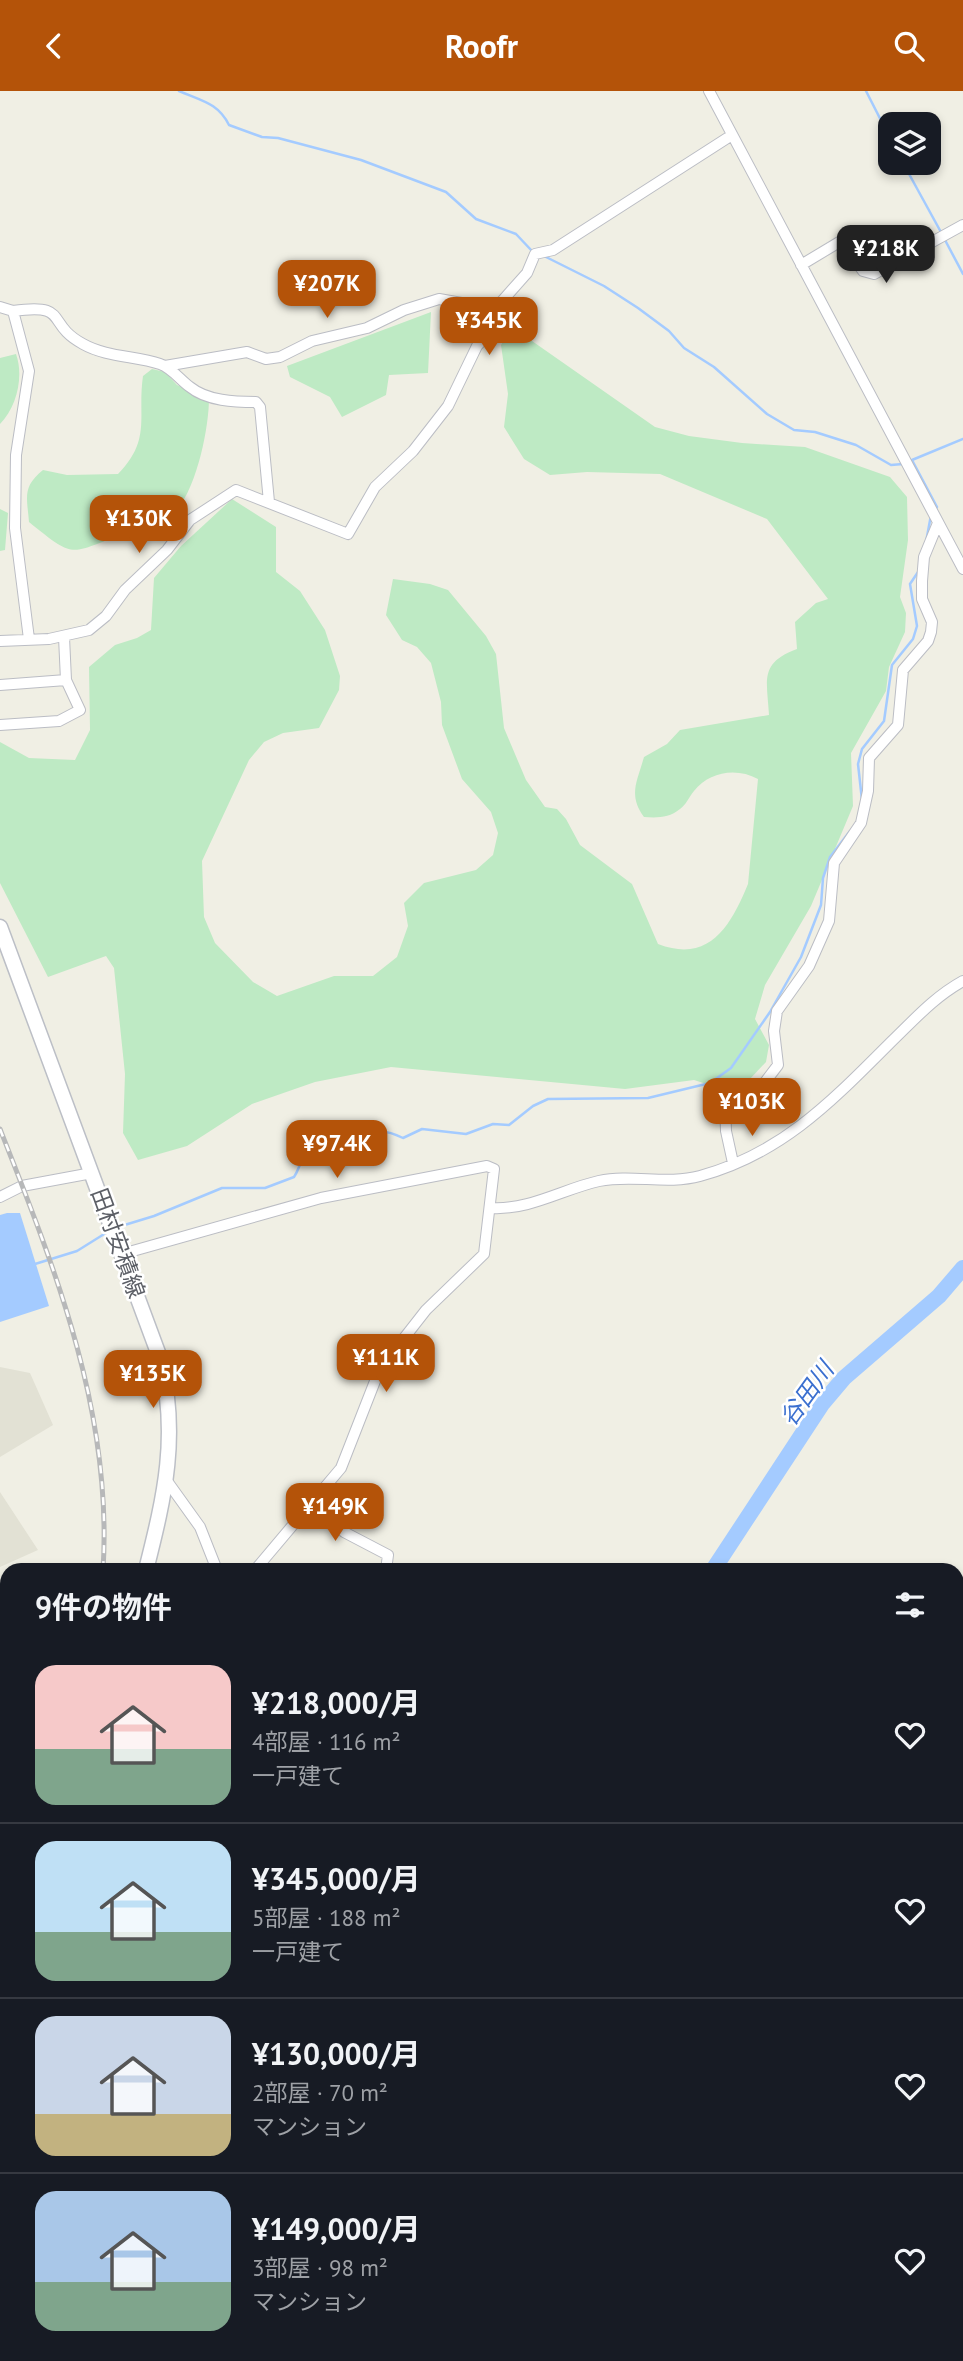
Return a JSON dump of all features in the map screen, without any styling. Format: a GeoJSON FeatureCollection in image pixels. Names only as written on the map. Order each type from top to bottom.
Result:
{"type":"FeatureCollection","features":[{"type":"Feature","properties":{"kind":"main road","name":"田村安積線"},"geometry":{"type":"LineString","coordinates":[[0,927],[166,1381],[171,1430],[167,1481],[148,1563]]}},
{"type":"Feature","properties":{"kind":"street"},"geometry":{"type":"LineString","coordinates":[[709,91],[963,569]]}},
{"type":"Feature","properties":{"kind":"street"},"geometry":{"type":"LineString","coordinates":[[495,309],[527,273],[536,253],[553,250],[732,135]]}},
{"type":"Feature","properties":{"kind":"street"},"geometry":{"type":"LineString","coordinates":[[801,265],[841,241],[863,271],[874,274],[963,225]]}},
{"type":"Feature","properties":{"kind":"street"},"geometry":{"type":"LineString","coordinates":[[0,307],[13,311],[43,307],[49,310],[71,337],[85,346],[165,366],[205,361],[237,352],[247,352],[266,359],[281,357],[312,341],[367,328],[404,310],[439,299],[495,309]]}},
{"type":"Feature","properties":{"kind":"street"},"geometry":{"type":"LineString","coordinates":[[0,641],[80,634],[102,621],[125,590],[167,550],[190,520],[236,490],[269,502],[281,510],[348,534],[375,487],[419,445],[453,398],[477,346],[499,322],[495,309]]}},
{"type":"Feature","properties":{"kind":"street"},"geometry":{"type":"LineString","coordinates":[[13,311],[29,370],[16,455],[15,528],[29,639]]}},
{"type":"Feature","properties":{"kind":"street"},"geometry":{"type":"LineString","coordinates":[[165,366],[189,387],[209,397],[258,403],[269,502]]}},
{"type":"Feature","properties":{"kind":"street"},"geometry":{"type":"LineString","coordinates":[[733,1163],[726,1131],[725,1103],[734,1094],[759,1090],[776,1070],[779,1058],[774,1031],[778,1011],[809,966],[829,921],[834,863],[861,823],[868,791],[869,758],[898,725],[903,670],[928,641],[931,632],[932,622],[922,599],[922,581],[924,557],[938,523]]}},
{"type":"Feature","properties":{"kind":"street"},"geometry":{"type":"LineString","coordinates":[[0,725],[48,723],[75,715],[80,709],[66,680],[64,637]]}},
{"type":"Feature","properties":{"kind":"street"},"geometry":{"type":"LineString","coordinates":[[0,685],[66,680]]}},
{"type":"Feature","properties":{"kind":"street"},"geometry":{"type":"LineString","coordinates":[[492,1208],[518,1208],[601,1181],[687,1178],[733,1163],[791,1134],[811,1120],[934,998],[963,981]]}},
{"type":"Feature","properties":{"kind":"street"},"geometry":{"type":"LineString","coordinates":[[122,1255],[321,1198],[487,1166],[492,1166],[495,1171],[484,1254],[426,1310],[390,1356],[377,1376],[341,1468],[261,1563]]}},
{"type":"Feature","properties":{"kind":"street"},"geometry":{"type":"LineString","coordinates":[[3,1192],[22,1185],[92,1173]]}},
{"type":"Feature","properties":{"kind":"street"},"geometry":{"type":"LineString","coordinates":[[167,1481],[200,1527],[214,1563]]}},
{"type":"Feature","properties":{"kind":"street"},"geometry":{"type":"LineString","coordinates":[[312,1505],[344,1531],[388,1555],[387,1563]]}},
{"type":"Feature","properties":{"kind":"shaded area"},"geometry":{"type":"Polygon","coordinates":[[[0,1367],[30,1373],[53,1425],[0,1457],[0,1367]]]}},
{"type":"Feature","properties":{"kind":"shaded area"},"geometry":{"type":"Polygon","coordinates":[[[0,1492],[38,1550],[9,1563],[0,1563],[0,1492]]]}},
{"type":"Feature","properties":{"kind":"green space"},"geometry":{"type":"Polygon","coordinates":[[[431,312],[428,373],[389,375],[386,395],[342,417],[330,397],[290,377],[287,366],[431,312]]]}},
{"type":"Feature","properties":{"kind":"green space"},"geometry":{"type":"Polygon","coordinates":[[[512,327],[655,427],[689,436],[805,447],[890,477],[907,497],[908,540],[900,597],[906,613],[905,632],[889,667],[886,691],[851,753],[853,806],[811,906],[765,985],[755,1019],[769,1045],[766,1062],[749,1080],[719,1088],[694,1080],[625,1089],[391,1067],[315,1082],[252,1104],[187,1146],[138,1160],[123,1133],[125,1074],[114,968],[106,956],[48,977],[0,883],[0,742],[29,758],[75,760],[90,730],[89,667],[115,645],[151,630],[154,578],[181,546],[232,499],[276,527],[276,572],[300,591],[325,630],[340,676],[339,690],[319,728],[283,733],[264,742],[249,760],[202,861],[204,917],[215,943],[253,982],[277,996],[334,976],[373,976],[397,957],[408,926],[404,903],[424,883],[476,870],[493,855],[498,833],[491,812],[462,779],[442,725],[441,702],[431,663],[417,647],[402,640],[386,615],[393,579],[430,584],[448,590],[486,636],[496,654],[504,728],[526,780],[545,807],[557,809],[566,819],[580,845],[632,884],[658,944],[676,949],[692,949],[705,945],[726,926],[748,884],[758,779],[741,773],[723,773],[707,779],[676,812],[663,817],[644,817],[636,802],[635,788],[644,757],[667,744],[680,730],[769,715],[767,682],[771,667],[776,660],[797,649],[795,622],[816,603],[828,599],[767,519],[660,474],[587,472],[550,475],[524,459],[504,427],[508,394],[501,345],[512,327]]]}},
{"type":"Feature","properties":{"kind":"green space"},"geometry":{"type":"Polygon","coordinates":[[[16,354],[19,381],[15,400],[0,424],[0,358],[16,354]]]}},
{"type":"Feature","properties":{"kind":"green space"},"geometry":{"type":"Polygon","coordinates":[[[152,369],[165,372],[177,385],[209,398],[199,463],[186,495],[169,518],[156,526],[82,549],[74,550],[56,543],[29,522],[29,487],[43,470],[67,475],[118,474],[129,461],[139,438],[143,376],[152,369]]]}},
{"type":"Feature","properties":{"kind":"green space"},"geometry":{"type":"Polygon","coordinates":[[[0,509],[8,513],[5,550],[0,551],[0,509]]]}},
{"type":"Feature","properties":{"kind":"water"},"geometry":{"type":"Polygon","coordinates":[[[20,1213],[49,1306],[0,1322],[0,1215],[20,1213]]]}},
{"type":"Feature","properties":{"kind":"waterway"},"geometry":{"type":"LineString","coordinates":[[179,91],[214,107],[229,125],[262,137],[278,138],[361,160],[446,192],[476,219],[516,234],[532,251]]}},
{"type":"Feature","properties":{"kind":"waterway"},"geometry":{"type":"LineString","coordinates":[[866,91],[878,115]]}},
{"type":"Feature","properties":{"kind":"waterway"},"geometry":{"type":"LineString","coordinates":[[910,175],[942,234]]}},
{"type":"Feature","properties":{"kind":"waterway"},"geometry":{"type":"LineString","coordinates":[[945,240],[963,274]]}},
{"type":"Feature","properties":{"kind":"waterway"},"geometry":{"type":"LineString","coordinates":[[544,256],[604,286],[638,308],[669,331],[684,348],[714,367],[767,414],[794,430],[815,432],[856,445],[891,465],[903,464]]}},
{"type":"Feature","properties":{"kind":"waterway"},"geometry":{"type":"LineString","coordinates":[[912,460],[963,439]]}},
{"type":"Feature","properties":{"kind":"waterway"},"geometry":{"type":"LineString","coordinates":[[912,460],[937,507],[935,510]]}},
{"type":"Feature","properties":{"kind":"waterway"},"geometry":{"type":"LineString","coordinates":[[926,542],[931,515]]}},
{"type":"Feature","properties":{"kind":"waterway"},"geometry":{"type":"LineString","coordinates":[[862,800],[858,764],[862,749],[884,721],[892,665],[913,639],[917,626],[910,584],[920,569]]}},
{"type":"Feature","properties":{"kind":"waterway"},"geometry":{"type":"LineString","coordinates":[[118,1227],[154,1216],[222,1188],[265,1188],[294,1177],[308,1154],[346,1146],[373,1133],[385,1132],[403,1138],[422,1129],[466,1134],[493,1124],[509,1125],[533,1106],[548,1099],[648,1098],[710,1083],[731,1068],[770,1012],[801,957],[821,905],[823,878],[830,857],[850,831]]}},
{"type":"Feature","properties":{"kind":"waterway"},"geometry":{"type":"LineString","coordinates":[[35,1264],[77,1251],[109,1231]]}},
{"type":"Feature","properties":{"kind":"waterway","name":"谷田川"},"geometry":{"type":"LineString","coordinates":[[718,1563],[822,1404],[844,1378],[939,1296],[963,1268]]}},
{"type":"Feature","properties":{"kind":"railway"},"geometry":{"type":"LineString","coordinates":[[0,1129],[60,1290],[90,1399],[104,1512],[103,1563]]}}]}
